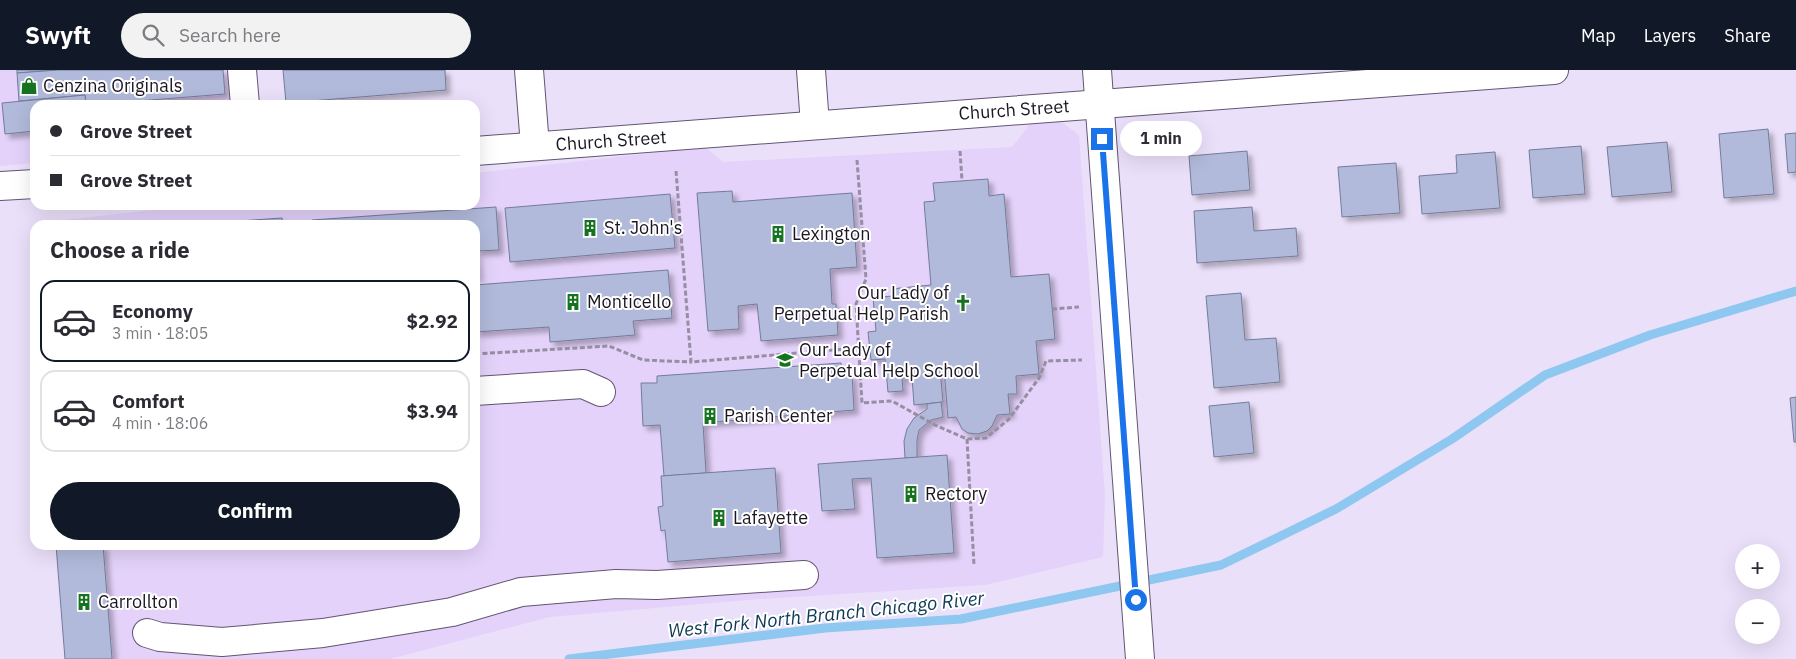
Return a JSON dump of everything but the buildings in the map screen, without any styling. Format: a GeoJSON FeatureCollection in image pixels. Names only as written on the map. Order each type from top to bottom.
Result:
{"type":"FeatureCollection","features":[{"type":"Feature","properties":{"kind":"street"},"geometry":{"type":"LineString","coordinates":[[242,70],[245,100]]}},
{"type":"Feature","properties":{"kind":"street"},"geometry":{"type":"LineString","coordinates":[[529,70],[536,146]]}},
{"type":"Feature","properties":{"kind":"street"},"geometry":{"type":"LineString","coordinates":[[811,70],[815,125]]}},
{"type":"Feature","properties":{"kind":"street"},"geometry":{"type":"LineString","coordinates":[[1097,70],[1140,659]]}},
{"type":"Feature","properties":{"kind":"street","name":"Church Street"},"geometry":{"type":"LineString","coordinates":[[480,151],[1554,70]]}},
{"type":"Feature","properties":{"kind":"street"},"geometry":{"type":"LineString","coordinates":[[0,186],[30,184]]}},
{"type":"Feature","properties":{"kind":"street"},"geometry":{"type":"LineString","coordinates":[[480,391],[583,384],[601,392]]}},
{"type":"Feature","properties":{"kind":"street"},"geometry":{"type":"LineString","coordinates":[[147,633],[160,637],[222,642],[323,633],[452,612],[521,592],[616,584],[658,586],[804,575]]}},
{"type":"Feature","properties":{"kind":"path"},"geometry":{"type":"LineString","coordinates":[[960,151],[962,181]]}},
{"type":"Feature","properties":{"kind":"path"},"geometry":{"type":"LineString","coordinates":[[857,160],[866,279],[856,304],[862,403],[892,401],[967,440],[986,438],[1009,419],[1039,378],[1046,361],[1082,360]]}},
{"type":"Feature","properties":{"kind":"path"},"geometry":{"type":"LineString","coordinates":[[676,171],[691,362]]}},
{"type":"Feature","properties":{"kind":"path"},"geometry":{"type":"LineString","coordinates":[[1052,309],[1079,307]]}},
{"type":"Feature","properties":{"kind":"path"},"geometry":{"type":"LineString","coordinates":[[480,354],[609,346],[642,360],[691,362],[870,348]]}},
{"type":"Feature","properties":{"kind":"path"},"geometry":{"type":"LineString","coordinates":[[967,440],[974,565]]}},
{"type":"Feature","properties":{"kind":"shaded area"},"geometry":{"type":"Polygon","coordinates":[[[0,70],[234,70],[237,100],[30,100],[30,163],[0,166],[0,70]]]}},
{"type":"Feature","properties":{"kind":"shaded area","name":"Our Lady of Perpetual Help School"},"geometry":{"type":"Polygon","coordinates":[[[1060,121],[1079,135],[1105,495],[1103,557],[985,585],[760,599],[550,617],[390,659],[69,659],[60,550],[480,550],[480,220],[64,220],[153,210],[480,210],[480,172],[705,147],[723,162],[1012,147],[1030,124],[1060,121]]]}},
{"type":"Feature","properties":{"kind":"waterway","name":"West Fork North Branch Chicago River"},"geometry":{"type":"LineString","coordinates":[[569,659],[825,628],[961,619],[1221,565],[1336,509],[1452,439],[1545,375],[1650,335],[1796,291]]}},
{"type":"Feature","properties":{"kind":"place","name":"Cenzina Originals"},"geometry":{"type":"Point","coordinates":[29,86]}},
{"type":"Feature","properties":{"kind":"place","name":"St. John's"},"geometry":{"type":"Point","coordinates":[590,228]}},
{"type":"Feature","properties":{"kind":"place","name":"Lexington"},"geometry":{"type":"Point","coordinates":[778,234]}},
{"type":"Feature","properties":{"kind":"place","name":"Monticello"},"geometry":{"type":"Point","coordinates":[573,302]}},
{"type":"Feature","properties":{"kind":"place","name":"Our Lady of Perpetual Help Parish"},"geometry":{"type":"Point","coordinates":[963,303]}},
{"type":"Feature","properties":{"kind":"place","name":"Our Lady of Perpetual Help School"},"geometry":{"type":"Point","coordinates":[785,360]}},
{"type":"Feature","properties":{"kind":"place","name":"Parish Center"},"geometry":{"type":"Point","coordinates":[710,416]}},
{"type":"Feature","properties":{"kind":"place","name":"Rectory"},"geometry":{"type":"Point","coordinates":[911,494]}},
{"type":"Feature","properties":{"kind":"place","name":"Lafayette"},"geometry":{"type":"Point","coordinates":[719,518]}},
{"type":"Feature","properties":{"kind":"place","name":"Carrollton"},"geometry":{"type":"Point","coordinates":[84,602]}},
{"type":"Feature","properties":{"kind":"route"},"geometry":{"type":"LineString","coordinates":[[1102,139],[1136,600]]}}]}
